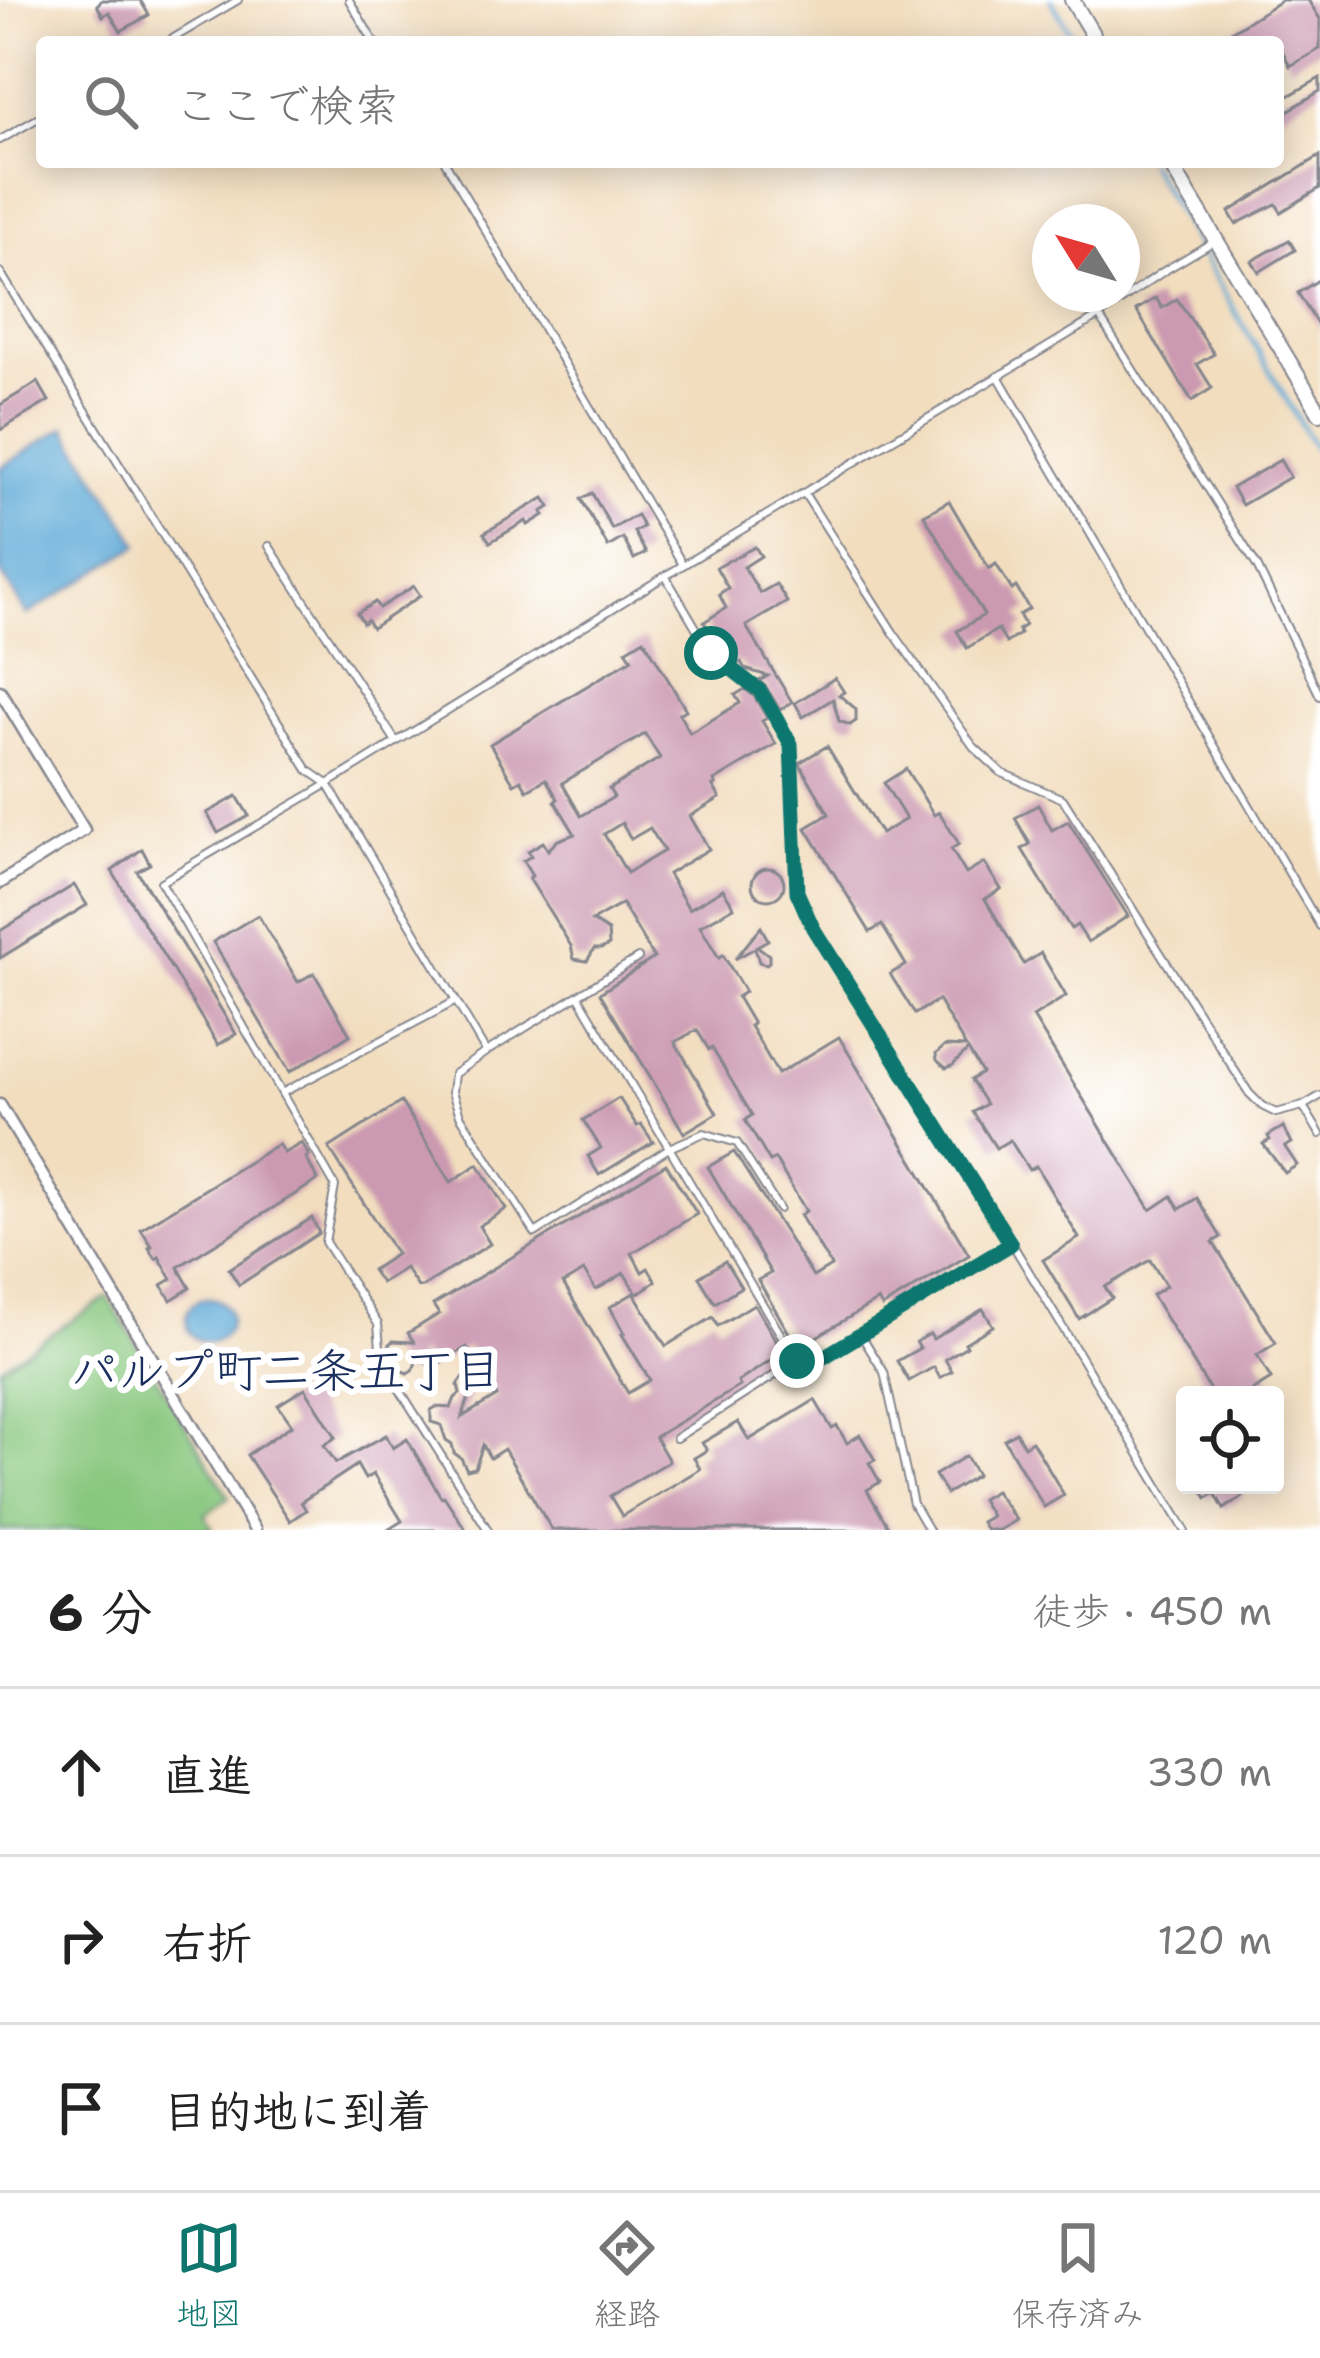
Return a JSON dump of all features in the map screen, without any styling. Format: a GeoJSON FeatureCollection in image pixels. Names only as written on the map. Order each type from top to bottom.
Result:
{"type":"FeatureCollection","features":[{"type":"Feature","properties":{"kind":"street"},"geometry":{"type":"LineString","coordinates":[[1072,0],[1093,36]]}},
{"type":"Feature","properties":{"kind":"street"},"geometry":{"type":"LineString","coordinates":[[1172,168],[1212,243],[1320,413]]}},
{"type":"Feature","properties":{"kind":"street"},"geometry":{"type":"LineString","coordinates":[[0,691],[84,830],[0,883]]}},
{"type":"Feature","properties":{"kind":"street"},"geometry":{"type":"LineString","coordinates":[[0,1105],[255,1530]]}},
{"type":"Feature","properties":{"kind":"lane"},"geometry":{"type":"LineString","coordinates":[[177,36],[238,0]]}},
{"type":"Feature","properties":{"kind":"lane"},"geometry":{"type":"LineString","coordinates":[[349,0],[370,36]]}},
{"type":"Feature","properties":{"kind":"lane"},"geometry":{"type":"LineString","coordinates":[[0,140],[36,119]]}},
{"type":"Feature","properties":{"kind":"lane"},"geometry":{"type":"LineString","coordinates":[[449,168],[682,565]]}},
{"type":"Feature","properties":{"kind":"lane"},"geometry":{"type":"LineString","coordinates":[[488,1530],[381,1360],[378,1324],[325,1243],[335,1186],[161,882],[1100,316],[1212,243]]}},
{"type":"Feature","properties":{"kind":"lane"},"geometry":{"type":"LineString","coordinates":[[0,272],[308,770],[328,784],[486,1052]]}},
{"type":"Feature","properties":{"kind":"lane"},"geometry":{"type":"LineString","coordinates":[[1100,316],[1257,566],[1320,696]]}},
{"type":"Feature","properties":{"kind":"lane"},"geometry":{"type":"LineString","coordinates":[[998,376],[1320,926]]}},
{"type":"Feature","properties":{"kind":"lane"},"geometry":{"type":"LineString","coordinates":[[804,493],[893,632],[974,746],[1002,773],[1063,799],[1250,1093],[1276,1113],[1320,1096]]}},
{"type":"Feature","properties":{"kind":"lane"},"geometry":{"type":"LineString","coordinates":[[269,546],[395,740]]}},
{"type":"Feature","properties":{"kind":"lane"},"geometry":{"type":"LineString","coordinates":[[666,577],[711,653],[760,691],[791,744],[797,892],[813,928],[1185,1530]]}},
{"type":"Feature","properties":{"kind":"lane"},"geometry":{"type":"LineString","coordinates":[[638,958],[454,1074],[452,1092],[460,1115],[535,1233],[669,1148],[704,1133],[737,1143],[778,1209]]}},
{"type":"Feature","properties":{"kind":"lane"},"geometry":{"type":"LineString","coordinates":[[579,997],[802,1370],[1011,1244]]}},
{"type":"Feature","properties":{"kind":"lane"},"geometry":{"type":"LineString","coordinates":[[282,1093],[454,1002]]}},
{"type":"Feature","properties":{"kind":"lane"},"geometry":{"type":"LineString","coordinates":[[1304,1106],[1320,1135]]}},
{"type":"Feature","properties":{"kind":"lane"},"geometry":{"type":"LineString","coordinates":[[861,1335],[884,1372],[913,1504],[928,1530]]}},
{"type":"Feature","properties":{"kind":"lane"},"geometry":{"type":"LineString","coordinates":[[676,1438],[797,1361]]}},
{"type":"Feature","properties":{"kind":"green space"},"geometry":{"type":"Polygon","coordinates":[[[108,1297],[229,1497],[205,1515],[213,1530],[0,1530],[0,1367],[108,1297]]]}},
{"type":"Feature","properties":{"kind":"water"},"geometry":{"type":"Polygon","coordinates":[[[65,427],[139,545],[27,615],[0,571],[0,468],[65,427]]]}},
{"type":"Feature","properties":{"kind":"water"},"geometry":{"type":"Polygon","coordinates":[[[208,1298],[224,1304],[230,1320],[224,1336],[208,1342],[192,1336],[186,1320],[192,1304],[208,1298]]]}},
{"type":"Feature","properties":{"kind":"building"},"geometry":{"type":"Polygon","coordinates":[[[102,0],[140,0],[149,15],[121,31],[109,12],[103,16],[97,5],[102,0]]]}},
{"type":"Feature","properties":{"kind":"building"},"geometry":{"type":"Polygon","coordinates":[[[1282,0],[1308,0],[1320,19],[1320,49],[1290,66],[1284,36],[1225,36],[1282,0]]]}},
{"type":"Feature","properties":{"kind":"building"},"geometry":{"type":"Polygon","coordinates":[[[1320,78],[1320,91],[1284,113],[1284,99],[1320,78]]]}},
{"type":"Feature","properties":{"kind":"building"},"geometry":{"type":"Polygon","coordinates":[[[1320,156],[1320,188],[1281,212],[1276,204],[1236,224],[1229,212],[1320,156]]]}},
{"type":"Feature","properties":{"kind":"building"},"geometry":{"type":"Polygon","coordinates":[[[1289,240],[1295,250],[1259,272],[1252,261],[1289,240]]]}},
{"type":"Feature","properties":{"kind":"building"},"geometry":{"type":"Polygon","coordinates":[[[1320,279],[1320,329],[1298,293],[1320,279]]]}},
{"type":"Feature","properties":{"kind":"building"},"geometry":{"type":"Polygon","coordinates":[[[1156,298],[1162,308],[1177,299],[1214,354],[1197,364],[1212,388],[1192,401],[1137,312],[1156,298]]]}},
{"type":"Feature","properties":{"kind":"building"},"geometry":{"type":"Polygon","coordinates":[[[38,382],[49,401],[0,430],[0,405],[38,382]]]}},
{"type":"Feature","properties":{"kind":"building"},"geometry":{"type":"Polygon","coordinates":[[[1280,460],[1290,477],[1242,505],[1232,488],[1280,460]]]}},
{"type":"Feature","properties":{"kind":"building"},"geometry":{"type":"Polygon","coordinates":[[[592,493],[612,529],[637,515],[643,527],[634,532],[646,553],[634,559],[623,538],[608,547],[581,499],[592,493]]]}},
{"type":"Feature","properties":{"kind":"building"},"geometry":{"type":"Polygon","coordinates":[[[544,498],[550,507],[544,515],[490,542],[484,533],[544,498]]]}},
{"type":"Feature","properties":{"kind":"building"},"geometry":{"type":"Polygon","coordinates":[[[949,501],[989,569],[996,564],[1029,609],[1019,615],[1025,625],[1018,630],[1020,634],[1006,643],[998,629],[967,648],[957,631],[984,615],[924,515],[949,501]]]}},
{"type":"Feature","properties":{"kind":"building"},"geometry":{"type":"Polygon","coordinates":[[[755,547],[761,556],[744,567],[760,593],[776,584],[787,602],[746,626],[792,702],[780,710],[759,681],[768,676],[745,669],[722,652],[704,622],[726,608],[719,594],[728,588],[716,567],[755,547]]]}},
{"type":"Feature","properties":{"kind":"building"},"geometry":{"type":"Polygon","coordinates":[[[414,586],[420,596],[372,628],[357,613],[375,602],[379,608],[414,586]]]}},
{"type":"Feature","properties":{"kind":"building"},"geometry":{"type":"Polygon","coordinates":[[[644,639],[686,710],[679,714],[690,733],[740,703],[735,695],[745,689],[767,718],[762,721],[776,744],[714,781],[720,798],[690,816],[709,849],[668,874],[689,909],[723,889],[734,907],[700,926],[745,992],[737,997],[778,1074],[839,1037],[969,1255],[882,1307],[878,1300],[796,1345],[758,1280],[771,1273],[708,1167],[734,1152],[813,1277],[831,1266],[800,1215],[806,1211],[775,1159],[770,1162],[745,1120],[752,1115],[697,1030],[675,1042],[717,1113],[684,1133],[600,993],[654,958],[622,904],[592,921],[608,931],[609,945],[594,949],[587,961],[574,959],[523,861],[531,856],[528,851],[543,842],[548,850],[575,834],[546,779],[527,790],[521,780],[514,784],[490,744],[632,659],[626,650],[644,639]],[[645,734],[562,783],[581,816],[614,797],[609,789],[660,758],[645,734]],[[622,823],[604,834],[627,873],[664,851],[650,828],[631,839],[622,823]]]}},
{"type":"Feature","properties":{"kind":"building"},"geometry":{"type":"Polygon","coordinates":[[[835,678],[844,692],[839,695],[856,709],[856,721],[850,725],[839,721],[833,699],[803,717],[795,703],[835,678]]]}},
{"type":"Feature","properties":{"kind":"building"},"geometry":{"type":"Polygon","coordinates":[[[827,746],[881,834],[906,819],[884,783],[906,769],[934,815],[939,812],[959,844],[951,849],[966,874],[984,863],[1001,889],[985,899],[1024,964],[1041,953],[1066,996],[1033,1017],[1151,1210],[1172,1196],[1180,1209],[1197,1198],[1221,1237],[1213,1242],[1276,1343],[1257,1355],[1271,1379],[1260,1386],[1208,1386],[1152,1295],[1166,1286],[1150,1260],[1105,1287],[1112,1298],[1079,1319],[1043,1260],[1079,1238],[1036,1166],[1029,1170],[1010,1140],[996,1148],[973,1112],[986,1104],[971,1080],[982,1073],[968,1050],[946,1068],[937,1060],[936,1054],[945,1046],[966,1047],[938,1000],[915,1014],[890,974],[906,965],[882,925],[870,932],[806,828],[829,814],[799,763],[827,746]]]}},
{"type":"Feature","properties":{"kind":"building"},"geometry":{"type":"Polygon","coordinates":[[[237,796],[249,816],[218,833],[207,813],[237,796]]]}},
{"type":"Feature","properties":{"kind":"building"},"geometry":{"type":"Polygon","coordinates":[[[1038,805],[1052,830],[1068,821],[1128,916],[1088,942],[1077,925],[1071,929],[1022,849],[1030,844],[1015,818],[1038,805]]]}},
{"type":"Feature","properties":{"kind":"building"},"geometry":{"type":"Polygon","coordinates":[[[142,849],[150,864],[137,871],[236,1034],[218,1045],[112,871],[142,849]]]}},
{"type":"Feature","properties":{"kind":"building"},"geometry":{"type":"Polygon","coordinates":[[[768,868],[779,873],[784,884],[779,895],[768,900],[757,895],[752,884],[757,873],[768,868]]]}},
{"type":"Feature","properties":{"kind":"building"},"geometry":{"type":"Polygon","coordinates":[[[74,885],[87,905],[0,958],[0,931],[74,885]]]}},
{"type":"Feature","properties":{"kind":"building"},"geometry":{"type":"Polygon","coordinates":[[[258,915],[298,982],[314,973],[350,1035],[290,1072],[213,942],[258,915]]]}},
{"type":"Feature","properties":{"kind":"building"},"geometry":{"type":"Polygon","coordinates":[[[761,927],[768,940],[757,946],[769,955],[769,962],[759,962],[755,948],[735,959],[761,927]]]}},
{"type":"Feature","properties":{"kind":"building"},"geometry":{"type":"Polygon","coordinates":[[[619,1098],[653,1142],[599,1175],[588,1156],[601,1148],[583,1120],[619,1098]]]}},
{"type":"Feature","properties":{"kind":"building"},"geometry":{"type":"Polygon","coordinates":[[[401,1102],[451,1182],[478,1164],[506,1209],[479,1226],[490,1244],[422,1287],[405,1268],[381,1283],[372,1270],[396,1254],[329,1148],[401,1102]]]}},
{"type":"Feature","properties":{"kind":"building"},"geometry":{"type":"Polygon","coordinates":[[[1283,1127],[1292,1143],[1285,1147],[1297,1165],[1285,1173],[1263,1144],[1283,1127]]]}},
{"type":"Feature","properties":{"kind":"building"},"geometry":{"type":"Polygon","coordinates":[[[302,1143],[318,1180],[178,1267],[190,1288],[171,1300],[162,1285],[172,1279],[141,1229],[278,1144],[284,1153],[302,1143]]]}},
{"type":"Feature","properties":{"kind":"building"},"geometry":{"type":"Polygon","coordinates":[[[666,1164],[697,1214],[632,1253],[642,1272],[648,1268],[656,1281],[637,1294],[624,1273],[596,1290],[584,1271],[563,1283],[628,1393],[650,1380],[610,1307],[634,1293],[666,1346],[713,1317],[718,1326],[754,1304],[783,1352],[738,1382],[740,1386],[655,1437],[669,1461],[610,1496],[622,1516],[700,1469],[694,1458],[707,1450],[702,1443],[738,1422],[749,1440],[815,1400],[832,1429],[837,1426],[847,1443],[860,1435],[875,1460],[869,1463],[880,1482],[867,1490],[890,1530],[552,1530],[504,1449],[490,1458],[483,1445],[475,1468],[467,1470],[441,1425],[431,1422],[431,1410],[451,1408],[463,1378],[476,1378],[462,1417],[497,1396],[467,1347],[430,1369],[420,1352],[408,1373],[399,1370],[389,1354],[393,1341],[414,1342],[408,1333],[439,1314],[433,1305],[666,1164]]]}},
{"type":"Feature","properties":{"kind":"building"},"geometry":{"type":"Polygon","coordinates":[[[312,1218],[319,1233],[239,1285],[229,1269],[312,1218]]]}},
{"type":"Feature","properties":{"kind":"building"},"geometry":{"type":"Polygon","coordinates":[[[725,1261],[741,1287],[715,1303],[699,1277],[725,1261]]]}},
{"type":"Feature","properties":{"kind":"building"},"geometry":{"type":"Polygon","coordinates":[[[983,1309],[993,1326],[945,1359],[952,1371],[940,1378],[934,1367],[909,1381],[897,1361],[920,1348],[916,1342],[930,1334],[933,1339],[983,1309]]]}},
{"type":"Feature","properties":{"kind":"building"},"geometry":{"type":"Polygon","coordinates":[[[305,1388],[336,1437],[324,1445],[336,1463],[386,1435],[393,1448],[407,1439],[466,1530],[388,1530],[402,1521],[373,1474],[365,1479],[357,1465],[301,1502],[306,1510],[290,1521],[247,1455],[292,1425],[278,1405],[305,1388]]]}},
{"type":"Feature","properties":{"kind":"building"},"geometry":{"type":"Polygon","coordinates":[[[1016,1432],[1024,1446],[1032,1441],[1064,1495],[1044,1507],[1004,1439],[1016,1432]]]}},
{"type":"Feature","properties":{"kind":"building"},"geometry":{"type":"Polygon","coordinates":[[[966,1456],[977,1475],[946,1494],[935,1475],[966,1456]]]}},
{"type":"Feature","properties":{"kind":"building"},"geometry":{"type":"Polygon","coordinates":[[[995,1491],[1016,1520],[999,1530],[986,1530],[981,1522],[991,1516],[981,1499],[995,1491]]]}},
{"type":"Feature","properties":{"kind":"building"},"geometry":{"type":"Polygon","coordinates":[[[1216,1494],[1243,1494],[1244,1496],[1224,1509],[1216,1494]]]}},
{"type":"Feature","properties":{"kind":"waterway"},"geometry":{"type":"LineString","coordinates":[[1051,0],[1072,36]]}},
{"type":"Feature","properties":{"kind":"waterway"},"geometry":{"type":"LineString","coordinates":[[1151,168],[1320,457]]}},
{"type":"Feature","properties":{"kind":"district","name":"パルプ町二条五丁目"},"geometry":{"type":"Point","coordinates":[286,1370]}},
{"type":"Feature","properties":{"kind":"route"},"geometry":{"type":"LineString","coordinates":[[711,653],[760,691],[791,744],[797,892],[813,928],[1011,1244],[802,1370],[797,1361]]}}]}
